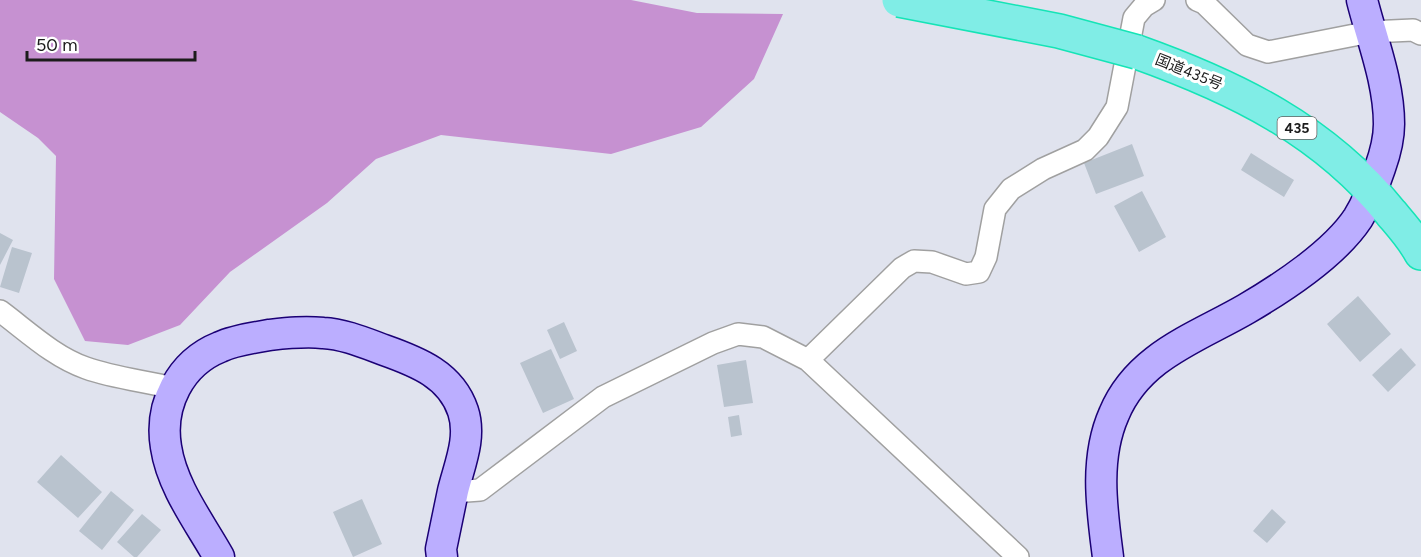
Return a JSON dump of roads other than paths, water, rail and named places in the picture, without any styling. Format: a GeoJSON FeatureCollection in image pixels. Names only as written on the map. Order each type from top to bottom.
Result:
{"type":"FeatureCollection","features":[{"type":"Feature","properties":{"kind":"highway","name":"国道435号"},"geometry":{"type":"LineString","coordinates":[[899,0],[1059,31],[1137,52],[1195,72],[1248,98],[1293,125],[1337,157],[1373,190],[1414,240],[1421,253]]}},
{"type":"Feature","properties":{"kind":"street"},"geometry":{"type":"LineString","coordinates":[[808,360],[902,268],[914,261],[932,262],[966,274],[979,272],[986,257],[995,209],[1011,189],[1043,169],[1085,150],[1098,137],[1117,107],[1134,18],[1144,6],[1155,0]]}},
{"type":"Feature","properties":{"kind":"street"},"geometry":{"type":"LineString","coordinates":[[1197,0],[1204,3],[1247,45],[1268,52],[1370,32],[1413,30],[1421,34]]}},
{"type":"Feature","properties":{"kind":"street"},"geometry":{"type":"LineString","coordinates":[[1108,557],[1101,501],[1104,446],[1114,413],[1126,393],[1146,368],[1168,350],[1246,309],[1296,276],[1338,242],[1357,219],[1373,190],[1385,152],[1389,126],[1387,95],[1362,0]]}},
{"type":"Feature","properties":{"kind":"street"},"geometry":{"type":"LineString","coordinates":[[0,311],[56,353],[87,369],[173,388]]}},
{"type":"Feature","properties":{"kind":"street"},"geometry":{"type":"LineString","coordinates":[[219,557],[176,482],[166,447],[166,417],[173,388],[199,358],[220,346],[251,338],[296,331],[336,335],[404,357],[428,368],[444,380],[456,394],[464,414],[466,442],[441,549],[442,557]]}},
{"type":"Feature","properties":{"kind":"street"},"geometry":{"type":"LineString","coordinates":[[453,492],[480,490],[603,397],[713,343],[738,334],[763,337],[808,360],[1018,557]]}}]}
